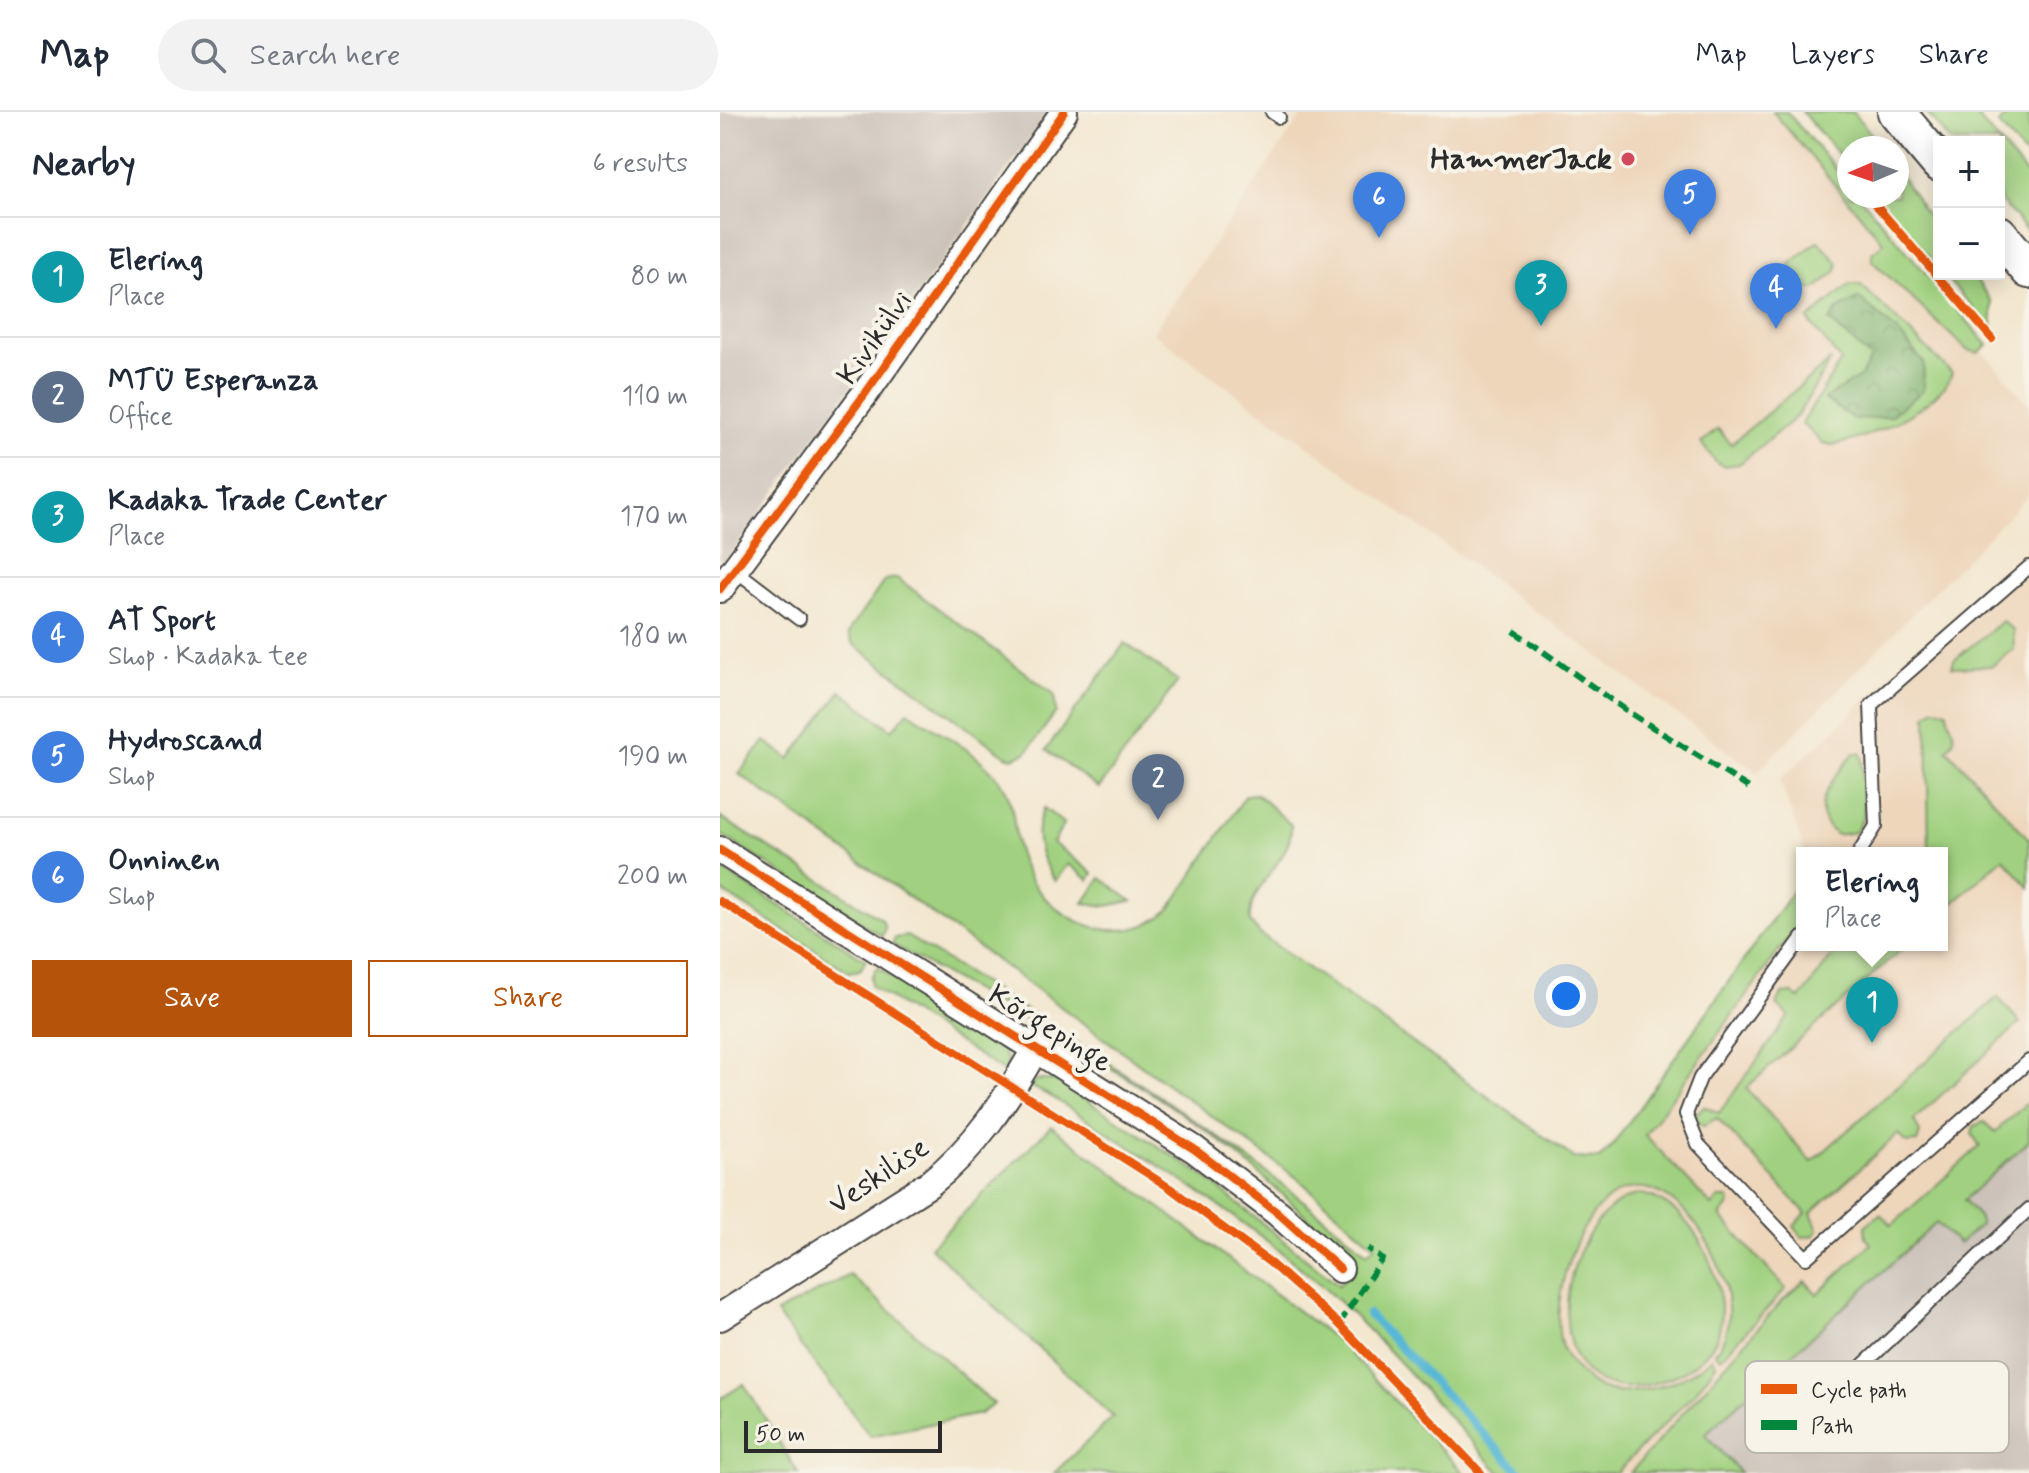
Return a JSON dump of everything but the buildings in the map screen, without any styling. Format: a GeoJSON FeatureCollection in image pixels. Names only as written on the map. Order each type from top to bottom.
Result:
{"type":"FeatureCollection","features":[{"type":"Feature","properties":{"kind":"main road"},"geometry":{"type":"LineString","coordinates":[[1896,112],[1933,156]]}},
{"type":"Feature","properties":{"kind":"main road"},"geometry":{"type":"LineString","coordinates":[[2005,241],[2029,270]]}},
{"type":"Feature","properties":{"kind":"street","name":"Kivikülvi"},"geometry":{"type":"LineString","coordinates":[[727,579],[867,391],[1064,112]]}},
{"type":"Feature","properties":{"kind":"street","name":"Kõrgepinge"},"geometry":{"type":"LineString","coordinates":[[720,850],[1194,1149],[1278,1213],[1340,1269]]}},
{"type":"Feature","properties":{"kind":"street","name":"Veskilise"},"geometry":{"type":"LineString","coordinates":[[720,1317],[929,1184],[956,1163],[1005,1100],[1036,1048]]}},
{"type":"Feature","properties":{"kind":"lane"},"geometry":{"type":"LineString","coordinates":[[1863,847],[1876,826],[1871,705],[2029,567]]}},
{"type":"Feature","properties":{"kind":"lane"},"geometry":{"type":"LineString","coordinates":[[727,579],[799,619]]}},
{"type":"Feature","properties":{"kind":"lane"},"geometry":{"type":"LineString","coordinates":[[1796,946],[1700,1078],[1686,1114],[1698,1144],[1806,1258],[2029,1061]]}},
{"type":"Feature","properties":{"kind":"lane"},"geometry":{"type":"LineString","coordinates":[[1867,1361],[2029,1209]]}},
{"type":"Feature","properties":{"kind":"shaded area"},"geometry":{"type":"Polygon","coordinates":[[[720,112],[1049,112],[720,569],[720,112]]]}},
{"type":"Feature","properties":{"kind":"shaded area"},"geometry":{"type":"Polygon","coordinates":[[[1304,112],[1776,112],[1837,183],[1837,208],[1859,208],[2029,405],[2029,495],[1757,772],[1153,333],[1304,112]]]}},
{"type":"Feature","properties":{"kind":"shaded area"},"geometry":{"type":"Polygon","coordinates":[[[2029,548],[2029,1118],[1763,1361],[1745,1361],[1745,1377],[1640,1473],[1616,1473],[1496,1324],[1796,904],[1796,951],[1948,951],[1948,847],[1803,847],[1780,780],[2029,548]]]}},
{"type":"Feature","properties":{"kind":"shaded area"},"geometry":{"type":"Polygon","coordinates":[[[2029,1118],[2029,1473],[1640,1473],[1745,1377],[1745,1453],[2009,1453],[2009,1361],[1763,1361],[2029,1118]]]}},
{"type":"Feature","properties":{"kind":"green space"},"geometry":{"type":"Polygon","coordinates":[[[1773,112],[1787,112],[1837,170],[1837,188],[1773,112]]]}},
{"type":"Feature","properties":{"kind":"green space"},"geometry":{"type":"Polygon","coordinates":[[[1802,112],[1853,112],[1873,136],[1837,136],[1837,152],[1802,112]]]}},
{"type":"Feature","properties":{"kind":"green space"},"geometry":{"type":"Polygon","coordinates":[[[1926,112],[1973,112],[1994,136],[1946,136],[1926,112]]]}},
{"type":"Feature","properties":{"kind":"green space"},"geometry":{"type":"Polygon","coordinates":[[[2011,112],[2029,112],[2029,160],[1998,124],[2011,112]]]}},
{"type":"Feature","properties":{"kind":"green space"},"geometry":{"type":"Polygon","coordinates":[[[2005,149],[2029,177],[2029,233],[2005,206],[2005,149]]]}},
{"type":"Feature","properties":{"kind":"green space"},"geometry":{"type":"Polygon","coordinates":[[[1909,188],[1933,224],[1933,262],[1886,208],[1909,208],[1909,188]]]}},
{"type":"Feature","properties":{"kind":"green space"},"geometry":{"type":"Polygon","coordinates":[[[1854,208],[1869,208],[1988,345],[1978,353],[1967,350],[1872,261],[1872,253],[1884,243],[1854,208]]]}},
{"type":"Feature","properties":{"kind":"green space"},"geometry":{"type":"Polygon","coordinates":[[[1818,241],[1838,263],[1837,271],[1815,289],[1808,289],[1789,265],[1818,241]]]}},
{"type":"Feature","properties":{"kind":"green space"},"geometry":{"type":"Polygon","coordinates":[[[1948,280],[1976,280],[1992,302],[1992,330],[1948,280]]]}},
{"type":"Feature","properties":{"kind":"green space"},"geometry":{"type":"Polygon","coordinates":[[[1850,284],[1861,285],[1952,373],[1933,398],[1900,420],[1863,437],[1832,445],[1822,443],[1802,423],[1841,361],[1808,320],[1850,284]]]}},
{"type":"Feature","properties":{"kind":"green space"},"geometry":{"type":"Polygon","coordinates":[[[1859,298],[1899,333],[1924,363],[1923,391],[1890,416],[1855,420],[1824,399],[1861,376],[1871,358],[1830,321],[1836,311],[1859,298]]]}},
{"type":"Feature","properties":{"kind":"green space"},"geometry":{"type":"Polygon","coordinates":[[[1831,360],[1797,416],[1739,464],[1723,466],[1701,443],[1718,429],[1731,444],[1831,360]]]}},
{"type":"Feature","properties":{"kind":"green space"},"geometry":{"type":"Polygon","coordinates":[[[897,578],[1054,694],[1056,712],[1026,753],[1013,758],[1006,756],[853,644],[848,634],[851,628],[885,580],[897,578]]]}},
{"type":"Feature","properties":{"kind":"green space"},"geometry":{"type":"Polygon","coordinates":[[[2002,621],[2013,630],[2014,649],[1992,666],[1952,667],[1954,660],[2002,621]]]}},
{"type":"Feature","properties":{"kind":"green space"},"geometry":{"type":"Polygon","coordinates":[[[1125,643],[1178,681],[1099,788],[1046,750],[1125,643]]]}},
{"type":"Feature","properties":{"kind":"green space"},"geometry":{"type":"Polygon","coordinates":[[[841,691],[892,730],[908,711],[985,764],[1004,787],[1021,860],[1037,889],[1052,905],[1070,917],[1089,926],[1110,930],[1130,929],[1150,923],[1169,910],[1246,795],[1257,794],[1291,825],[1285,851],[1262,884],[1251,908],[1250,922],[1260,934],[1574,1158],[1599,1159],[1612,1146],[1796,886],[1796,927],[1645,1135],[1712,1206],[1719,1198],[1729,1198],[1730,1204],[1720,1216],[1786,1289],[1721,1358],[1715,1353],[1725,1334],[1728,1311],[1725,1287],[1705,1237],[1672,1200],[1653,1190],[1629,1189],[1608,1199],[1590,1218],[1565,1272],[1559,1328],[1566,1357],[1591,1383],[1610,1391],[1623,1392],[1674,1382],[1712,1358],[1716,1364],[1694,1394],[1616,1473],[1500,1473],[1374,1336],[1285,1255],[1169,1172],[1050,1096],[1029,1086],[1037,1080],[1054,1080],[1115,1118],[1201,1174],[1339,1285],[1357,1263],[1262,1177],[1230,1149],[1149,1092],[892,944],[895,938],[907,936],[1143,1086],[1258,1166],[1367,1253],[1375,1246],[1297,1178],[739,774],[765,741],[790,759],[841,691]]]}},
{"type":"Feature","properties":{"kind":"green space"},"geometry":{"type":"Polygon","coordinates":[[[1935,708],[1947,711],[1954,735],[1947,749],[2029,839],[2029,887],[2003,858],[1948,906],[1948,847],[1929,847],[1927,715],[1935,708]]]}},
{"type":"Feature","properties":{"kind":"green space"},"geometry":{"type":"Polygon","coordinates":[[[1854,753],[1860,753],[1862,757],[1864,815],[1856,832],[1837,835],[1822,815],[1822,804],[1831,782],[1854,753]]]}},
{"type":"Feature","properties":{"kind":"green space"},"geometry":{"type":"Polygon","coordinates":[[[1044,808],[1064,824],[1053,843],[1093,873],[1089,880],[1068,864],[1055,881],[1049,872],[1041,855],[1038,836],[1044,808]]]}},
{"type":"Feature","properties":{"kind":"green space"},"geometry":{"type":"Polygon","coordinates":[[[720,817],[882,919],[885,928],[882,936],[720,834],[720,817]]]}},
{"type":"Feature","properties":{"kind":"green space"},"geometry":{"type":"Polygon","coordinates":[[[720,868],[866,960],[860,970],[849,972],[720,890],[720,868]]]}},
{"type":"Feature","properties":{"kind":"green space"},"geometry":{"type":"Polygon","coordinates":[[[1101,878],[1132,901],[1107,906],[1084,903],[1101,878]]]}},
{"type":"Feature","properties":{"kind":"green space"},"geometry":{"type":"Polygon","coordinates":[[[1836,951],[1899,951],[1746,1088],[1812,1162],[1998,997],[2020,1023],[1914,1120],[1920,1133],[1917,1142],[1907,1143],[1898,1134],[1811,1213],[1818,1229],[1815,1235],[1802,1237],[1794,1226],[1806,1213],[1717,1118],[1703,1126],[1696,1121],[1696,1114],[1704,1106],[1719,1113],[1789,1016],[1777,1005],[1782,994],[1791,993],[1800,999],[1836,951]]]}},
{"type":"Feature","properties":{"kind":"green space"},"geometry":{"type":"Polygon","coordinates":[[[877,967],[999,1045],[1007,1059],[1006,1073],[871,986],[871,977],[877,967]]]}},
{"type":"Feature","properties":{"kind":"green space"},"geometry":{"type":"Polygon","coordinates":[[[2029,1101],[2029,1141],[1964,1200],[1980,1218],[1980,1225],[1959,1244],[1936,1223],[1785,1361],[1745,1361],[1745,1397],[1705,1434],[1740,1473],[1630,1473],[1781,1302],[1805,1281],[1817,1294],[1871,1244],[1866,1238],[1865,1226],[1880,1214],[1892,1225],[1980,1146],[1972,1134],[1974,1126],[1984,1122],[1995,1132],[2029,1101]]]}},
{"type":"Feature","properties":{"kind":"green space"},"geometry":{"type":"Polygon","coordinates":[[[1051,1126],[1338,1341],[1464,1473],[1054,1473],[1113,1417],[930,1247],[1051,1126]]]}},
{"type":"Feature","properties":{"kind":"green space"},"geometry":{"type":"Polygon","coordinates":[[[1642,1194],[1676,1212],[1702,1246],[1718,1287],[1720,1326],[1709,1350],[1688,1369],[1672,1377],[1624,1387],[1591,1376],[1572,1349],[1567,1313],[1572,1274],[1587,1237],[1611,1208],[1642,1194]]]}},
{"type":"Feature","properties":{"kind":"green space"},"geometry":{"type":"Polygon","coordinates":[[[850,1275],[994,1404],[980,1414],[870,1436],[776,1313],[850,1275]]]}},
{"type":"Feature","properties":{"kind":"green space"},"geometry":{"type":"Polygon","coordinates":[[[744,1384],[798,1473],[720,1473],[720,1399],[744,1384]]]}},
{"type":"Feature","properties":{"kind":"waterway"},"geometry":{"type":"LineString","coordinates":[[1368,1314],[1521,1473]]}},
{"type":"Feature","properties":{"kind":"marked path"},"geometry":{"type":"LineString","coordinates":[[1514,631],[1630,713],[1749,788]]}},
{"type":"Feature","properties":{"kind":"marked path"},"geometry":{"type":"LineString","coordinates":[[1339,1324],[1382,1259],[1368,1248]]}},
{"type":"Feature","properties":{"kind":"cycle path"},"geometry":{"type":"LineString","coordinates":[[720,589],[867,391],[1064,112]]}},
{"type":"Feature","properties":{"kind":"cycle path"},"geometry":{"type":"LineString","coordinates":[[1878,208],[1992,339]]}},
{"type":"Feature","properties":{"kind":"cycle path"},"geometry":{"type":"LineString","coordinates":[[720,850],[1194,1149],[1278,1213],[1340,1269]]}},
{"type":"Feature","properties":{"kind":"cycle path"},"geometry":{"type":"LineString","coordinates":[[720,901],[1170,1188],[1269,1262],[1339,1324],[1481,1473]]}},
{"type":"Feature","properties":{"kind":"place","name":"HammerJack"},"geometry":{"type":"Point","coordinates":[1628,159]}},
{"type":"Feature","properties":{"kind":"place","name":"Hydroscand"},"geometry":{"type":"Point","coordinates":[1690,235]}},
{"type":"Feature","properties":{"kind":"place","name":"Onninen"},"geometry":{"type":"Point","coordinates":[1379,238]}},
{"type":"Feature","properties":{"kind":"place","name":"Kadaka Trade Center"},"geometry":{"type":"Point","coordinates":[1541,326]}},
{"type":"Feature","properties":{"kind":"place","name":"AT Sport"},"geometry":{"type":"Point","coordinates":[1776,329]}},
{"type":"Feature","properties":{"kind":"place","name":"MTÜ Esperanza"},"geometry":{"type":"Point","coordinates":[1158,820]}},
{"type":"Feature","properties":{"kind":"place","name":"Elering"},"geometry":{"type":"Point","coordinates":[1872,1043]}}]}
